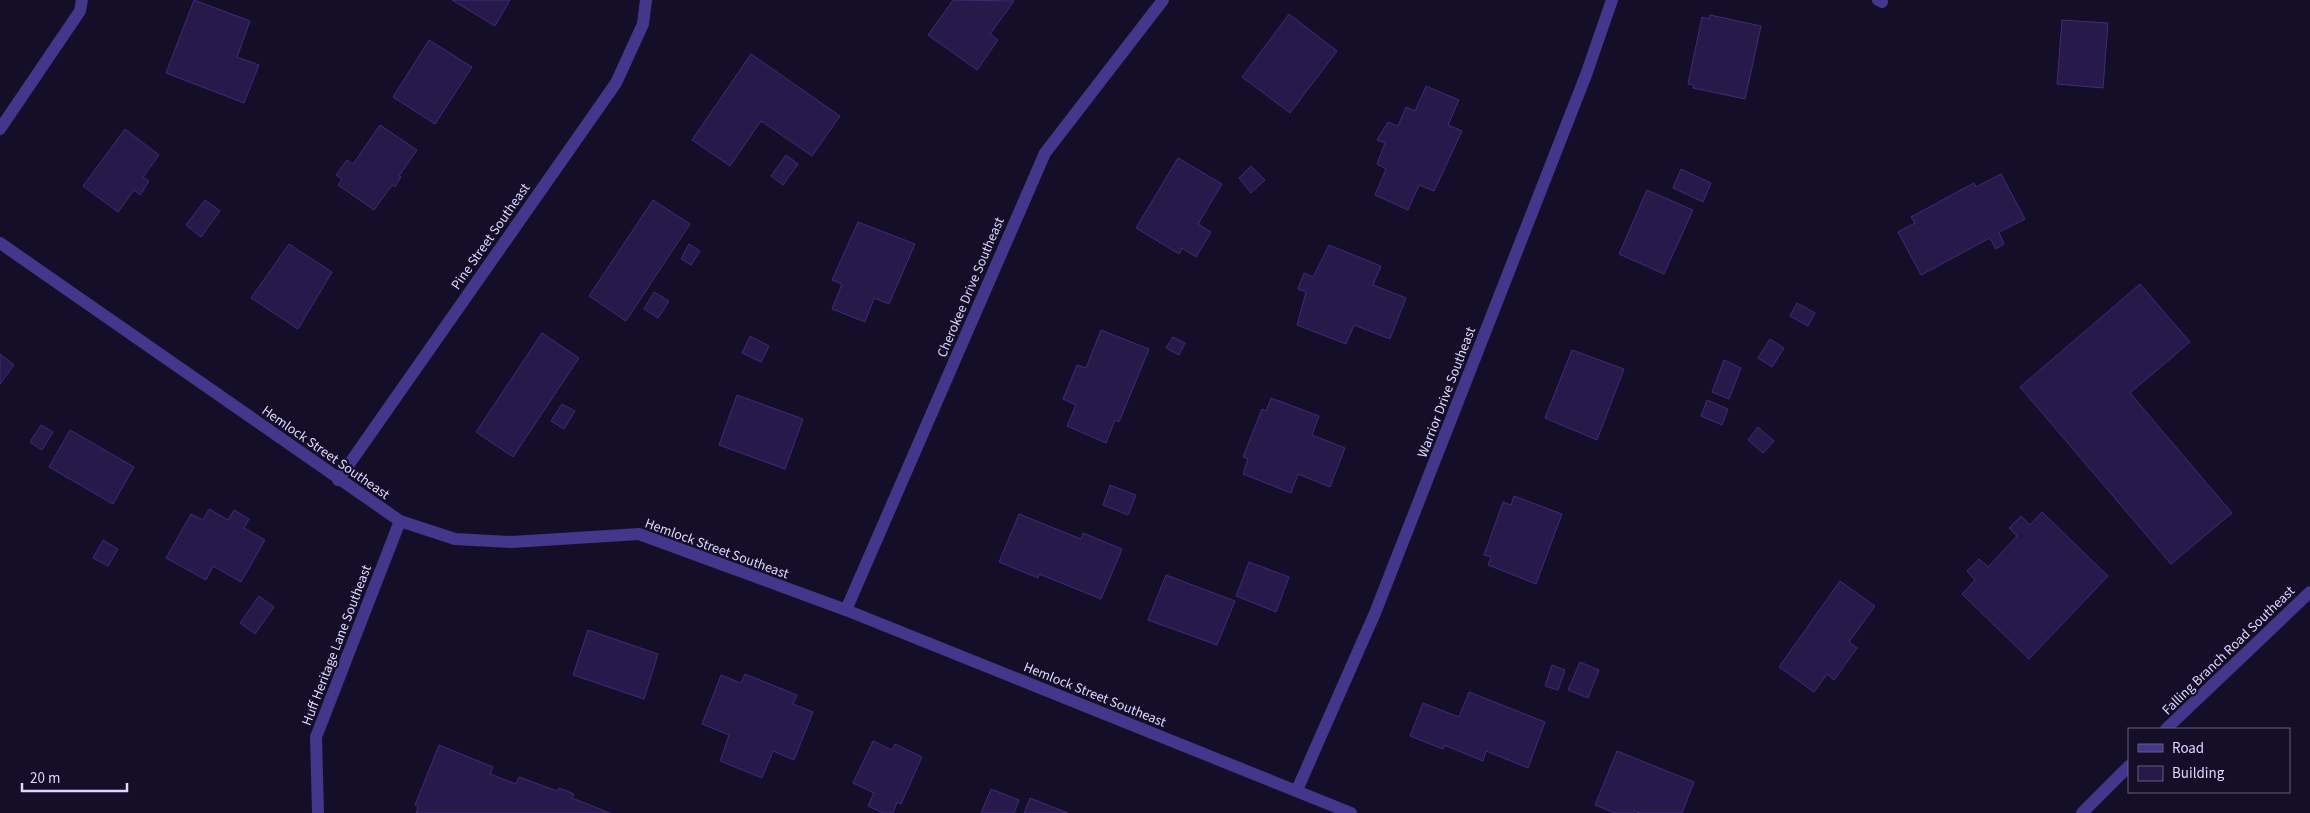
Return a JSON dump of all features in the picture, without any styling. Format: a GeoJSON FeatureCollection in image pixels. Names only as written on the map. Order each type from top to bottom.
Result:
{"type":"FeatureCollection","features":[{"type":"Feature","properties":{"kind":"street"},"geometry":{"type":"LineString","coordinates":[[0,129],[80,11],[82,0]]}},
{"type":"Feature","properties":{"kind":"street","name":"Pine Street Southeast"},"geometry":{"type":"LineString","coordinates":[[338,480],[616,83],[643,24],[646,0]]}},
{"type":"Feature","properties":{"kind":"street","name":"Cherokee Drive Southeast"},"geometry":{"type":"LineString","coordinates":[[846,610],[1045,153],[1163,0]]}},
{"type":"Feature","properties":{"kind":"street","name":"Warrior Drive Southeast"},"geometry":{"type":"LineString","coordinates":[[1297,790],[1375,613],[1586,75],[1612,0]]}},
{"type":"Feature","properties":{"kind":"street","name":"Hemlock Street Southeast"},"geometry":{"type":"LineString","coordinates":[[0,243],[338,480],[400,521],[455,540],[512,542],[638,534],[846,610],[1351,813]]}},
{"type":"Feature","properties":{"kind":"street","name":"Huff Heritage Lane Southeast"},"geometry":{"type":"LineString","coordinates":[[318,813],[316,737],[400,521]]}},
{"type":"Feature","properties":{"kind":"street","name":"Falling Branch Road Southeast"},"geometry":{"type":"LineString","coordinates":[[2167,728],[2310,592]]}},
{"type":"Feature","properties":{"kind":"street"},"geometry":{"type":"LineString","coordinates":[[2082,813],[2128,767]]}},
{"type":"Feature","properties":{"kind":"building"},"geometry":{"type":"Polygon","coordinates":[[[194,0],[250,21],[237,57],[259,65],[244,103],[166,73],[194,0]]]}},
{"type":"Feature","properties":{"kind":"building"},"geometry":{"type":"Polygon","coordinates":[[[452,0],[510,0],[495,26],[452,0]]]}},
{"type":"Feature","properties":{"kind":"building"},"geometry":{"type":"Polygon","coordinates":[[[953,0],[1014,1],[990,34],[998,40],[977,70],[928,35],[953,0]]]}},
{"type":"Feature","properties":{"kind":"building"},"geometry":{"type":"Polygon","coordinates":[[[1289,14],[1337,51],[1290,113],[1242,77],[1289,14]]]}},
{"type":"Feature","properties":{"kind":"building"},"geometry":{"type":"Polygon","coordinates":[[[1710,15],[1761,26],[1745,99],[1693,88],[1694,85],[1688,84],[1702,17],[1709,19],[1710,15]]]}},
{"type":"Feature","properties":{"kind":"building"},"geometry":{"type":"Polygon","coordinates":[[[2062,20],[2108,23],[2103,88],[2057,84],[2062,20]]]}},
{"type":"Feature","properties":{"kind":"building"},"geometry":{"type":"Polygon","coordinates":[[[429,40],[472,67],[435,124],[393,97],[429,40]]]}},
{"type":"Feature","properties":{"kind":"building"},"geometry":{"type":"Polygon","coordinates":[[[751,54],[840,116],[812,156],[761,121],[730,166],[692,140],[751,54]]]}},
{"type":"Feature","properties":{"kind":"building"},"geometry":{"type":"Polygon","coordinates":[[[1426,86],[1459,100],[1448,125],[1462,131],[1434,191],[1419,185],[1408,210],[1375,195],[1386,169],[1377,164],[1385,143],[1377,140],[1388,122],[1398,126],[1406,107],[1415,111],[1426,86]]]}},
{"type":"Feature","properties":{"kind":"building"},"geometry":{"type":"Polygon","coordinates":[[[380,125],[417,150],[399,176],[401,177],[395,187],[392,185],[374,210],[338,185],[342,179],[336,175],[347,160],[353,164],[380,125]]]}},
{"type":"Feature","properties":{"kind":"building"},"geometry":{"type":"Polygon","coordinates":[[[125,129],[159,155],[143,177],[149,181],[140,195],[134,190],[118,212],[83,186],[125,129]]]}},
{"type":"Feature","properties":{"kind":"building"},"geometry":{"type":"Polygon","coordinates":[[[786,155],[798,164],[783,185],[771,176],[786,155]]]}},
{"type":"Feature","properties":{"kind":"building"},"geometry":{"type":"Polygon","coordinates":[[[1178,158],[1222,184],[1198,224],[1211,232],[1196,257],[1182,248],[1179,254],[1136,228],[1178,158]]]}},
{"type":"Feature","properties":{"kind":"building"},"geometry":{"type":"Polygon","coordinates":[[[1251,166],[1265,180],[1251,193],[1239,178],[1251,166]]]}},
{"type":"Feature","properties":{"kind":"building"},"geometry":{"type":"Polygon","coordinates":[[[1681,169],[1711,183],[1703,202],[1673,188],[1681,169]]]}},
{"type":"Feature","properties":{"kind":"building"},"geometry":{"type":"Polygon","coordinates":[[[2001,174],[2025,219],[1999,232],[2004,244],[1996,249],[1990,238],[1921,275],[1898,232],[1915,223],[1911,217],[1974,183],[1976,187],[2001,174]]]}},
{"type":"Feature","properties":{"kind":"building"},"geometry":{"type":"Polygon","coordinates":[[[1647,190],[1693,210],[1664,274],[1619,254],[1647,190]]]}},
{"type":"Feature","properties":{"kind":"building"},"geometry":{"type":"Polygon","coordinates":[[[205,200],[220,211],[201,237],[186,225],[205,200]]]}},
{"type":"Feature","properties":{"kind":"building"},"geometry":{"type":"Polygon","coordinates":[[[653,200],[690,224],[626,321],[589,296],[653,200]]]}},
{"type":"Feature","properties":{"kind":"building"},"geometry":{"type":"Polygon","coordinates":[[[858,222],[915,244],[889,304],[874,298],[865,322],[832,309],[842,284],[832,280],[858,222]]]}},
{"type":"Feature","properties":{"kind":"building"},"geometry":{"type":"Polygon","coordinates":[[[289,244],[332,272],[298,329],[251,298],[289,244]]]}},
{"type":"Feature","properties":{"kind":"building"},"geometry":{"type":"Polygon","coordinates":[[[689,244],[700,251],[691,265],[681,259],[689,244]]]}},
{"type":"Feature","properties":{"kind":"building"},"geometry":{"type":"Polygon","coordinates":[[[1329,245],[1381,266],[1373,285],[1406,298],[1390,339],[1354,325],[1346,344],[1297,325],[1306,292],[1298,289],[1304,273],[1313,277],[1329,245]]]}},
{"type":"Feature","properties":{"kind":"building"},"geometry":{"type":"Polygon","coordinates":[[[2140,284],[2190,342],[2130,393],[2232,513],[2171,564],[2020,387],[2140,284]]]}},
{"type":"Feature","properties":{"kind":"building"},"geometry":{"type":"Polygon","coordinates":[[[654,292],[669,301],[658,318],[644,309],[654,292]]]}},
{"type":"Feature","properties":{"kind":"building"},"geometry":{"type":"Polygon","coordinates":[[[1797,303],[1815,313],[1808,326],[1790,316],[1797,303]]]}},
{"type":"Feature","properties":{"kind":"building"},"geometry":{"type":"Polygon","coordinates":[[[1101,330],[1149,349],[1119,422],[1115,420],[1106,443],[1067,426],[1076,405],[1063,399],[1077,365],[1086,368],[1101,330]]]}},
{"type":"Feature","properties":{"kind":"building"},"geometry":{"type":"Polygon","coordinates":[[[542,333],[579,358],[513,457],[476,432],[542,333]]]}},
{"type":"Feature","properties":{"kind":"building"},"geometry":{"type":"Polygon","coordinates":[[[750,336],[769,346],[761,362],[742,353],[750,336]]]}},
{"type":"Feature","properties":{"kind":"building"},"geometry":{"type":"Polygon","coordinates":[[[1173,337],[1185,343],[1179,355],[1166,348],[1173,337]]]}},
{"type":"Feature","properties":{"kind":"building"},"geometry":{"type":"Polygon","coordinates":[[[1770,339],[1784,348],[1772,367],[1758,358],[1770,339]]]}},
{"type":"Feature","properties":{"kind":"building"},"geometry":{"type":"Polygon","coordinates":[[[1572,350],[1624,369],[1597,440],[1545,418],[1572,350]]]}},
{"type":"Feature","properties":{"kind":"building"},"geometry":{"type":"Polygon","coordinates":[[[0,354],[14,365],[0,384],[0,354]]]}},
{"type":"Feature","properties":{"kind":"building"},"geometry":{"type":"Polygon","coordinates":[[[1724,360],[1741,368],[1729,399],[1712,392],[1724,360]]]}},
{"type":"Feature","properties":{"kind":"building"},"geometry":{"type":"Polygon","coordinates":[[[737,395],[803,419],[785,469],[719,445],[737,395]]]}},
{"type":"Feature","properties":{"kind":"building"},"geometry":{"type":"Polygon","coordinates":[[[1271,398],[1319,416],[1312,435],[1345,448],[1330,487],[1298,474],[1291,493],[1243,474],[1248,459],[1243,457],[1262,409],[1266,411],[1271,398]]]}},
{"type":"Feature","properties":{"kind":"building"},"geometry":{"type":"Polygon","coordinates":[[[1707,400],[1728,409],[1722,425],[1701,416],[1707,400]]]}},
{"type":"Feature","properties":{"kind":"building"},"geometry":{"type":"Polygon","coordinates":[[[562,404],[575,411],[564,429],[551,421],[562,404]]]}},
{"type":"Feature","properties":{"kind":"building"},"geometry":{"type":"Polygon","coordinates":[[[41,425],[53,432],[42,450],[30,442],[41,425]]]}},
{"type":"Feature","properties":{"kind":"building"},"geometry":{"type":"Polygon","coordinates":[[[1758,427],[1774,441],[1763,453],[1748,440],[1758,427]]]}},
{"type":"Feature","properties":{"kind":"building"},"geometry":{"type":"Polygon","coordinates":[[[70,430],[134,467],[113,504],[49,467],[70,430]]]}},
{"type":"Feature","properties":{"kind":"building"},"geometry":{"type":"Polygon","coordinates":[[[1110,485],[1136,495],[1128,515],[1103,505],[1110,485]]]}},
{"type":"Feature","properties":{"kind":"building"},"geometry":{"type":"Polygon","coordinates":[[[1514,496],[1562,514],[1536,584],[1488,565],[1491,557],[1484,555],[1503,502],[1511,505],[1514,496]]]}},
{"type":"Feature","properties":{"kind":"building"},"geometry":{"type":"Polygon","coordinates":[[[209,509],[228,520],[234,510],[249,519],[244,528],[265,540],[241,582],[213,566],[206,580],[166,558],[191,514],[203,520],[209,509]]]}},
{"type":"Feature","properties":{"kind":"building"},"geometry":{"type":"Polygon","coordinates":[[[2042,512],[2108,576],[2029,659],[1962,594],[1975,580],[1967,571],[1979,559],[1988,567],[2017,536],[2009,528],[2021,516],[2030,525],[2042,512]]]}},
{"type":"Feature","properties":{"kind":"building"},"geometry":{"type":"Polygon","coordinates":[[[1019,514],[1081,539],[1083,533],[1122,549],[1101,599],[1039,574],[1038,578],[999,562],[1019,514]]]}},
{"type":"Feature","properties":{"kind":"building"},"geometry":{"type":"Polygon","coordinates":[[[103,540],[118,549],[108,566],[93,558],[103,540]]]}},
{"type":"Feature","properties":{"kind":"building"},"geometry":{"type":"Polygon","coordinates":[[[1249,562],[1289,577],[1276,612],[1236,596],[1249,562]]]}},
{"type":"Feature","properties":{"kind":"building"},"geometry":{"type":"Polygon","coordinates":[[[1166,575],[1235,601],[1217,645],[1148,620],[1166,575]]]}},
{"type":"Feature","properties":{"kind":"building"},"geometry":{"type":"Polygon","coordinates":[[[1840,581],[1875,606],[1849,642],[1857,648],[1834,680],[1827,674],[1814,692],[1779,667],[1840,581]]]}},
{"type":"Feature","properties":{"kind":"building"},"geometry":{"type":"Polygon","coordinates":[[[259,596],[274,607],[255,634],[240,623],[259,596]]]}},
{"type":"Feature","properties":{"kind":"building"},"geometry":{"type":"Polygon","coordinates":[[[588,630],[658,654],[644,699],[573,675],[588,630]]]}},
{"type":"Feature","properties":{"kind":"building"},"geometry":{"type":"Polygon","coordinates":[[[1580,662],[1599,670],[1588,698],[1568,690],[1580,662]]]}},
{"type":"Feature","properties":{"kind":"building"},"geometry":{"type":"Polygon","coordinates":[[[1552,665],[1565,670],[1558,690],[1545,686],[1552,665]]]}},
{"type":"Feature","properties":{"kind":"building"},"geometry":{"type":"Polygon","coordinates":[[[745,674],[797,695],[793,704],[813,712],[794,760],[773,751],[762,778],[720,761],[729,735],[702,724],[721,675],[741,683],[745,674]]]}},
{"type":"Feature","properties":{"kind":"building"},"geometry":{"type":"Polygon","coordinates":[[[1469,692],[1545,722],[1528,768],[1486,751],[1483,761],[1444,745],[1443,749],[1410,736],[1423,703],[1459,717],[1469,692]]]}},
{"type":"Feature","properties":{"kind":"building"},"geometry":{"type":"Polygon","coordinates":[[[873,741],[892,750],[895,744],[922,757],[901,804],[897,802],[893,813],[883,813],[868,806],[874,793],[853,783],[873,741]]]}},
{"type":"Feature","properties":{"kind":"building"},"geometry":{"type":"Polygon","coordinates":[[[439,745],[493,767],[490,774],[516,784],[519,777],[557,791],[559,788],[574,794],[572,798],[610,813],[416,813],[418,807],[415,805],[439,745]]]}},
{"type":"Feature","properties":{"kind":"building"},"geometry":{"type":"Polygon","coordinates":[[[1617,751],[1694,782],[1682,813],[1640,813],[1634,811],[1633,813],[1615,813],[1595,805],[1617,751]]]}},
{"type":"Feature","properties":{"kind":"building"},"geometry":{"type":"Polygon","coordinates":[[[991,789],[1019,800],[1014,813],[981,813],[991,789]]]}},
{"type":"Feature","properties":{"kind":"building"},"geometry":{"type":"Polygon","coordinates":[[[1030,798],[1068,813],[1024,813],[1030,798]]]}}]}
